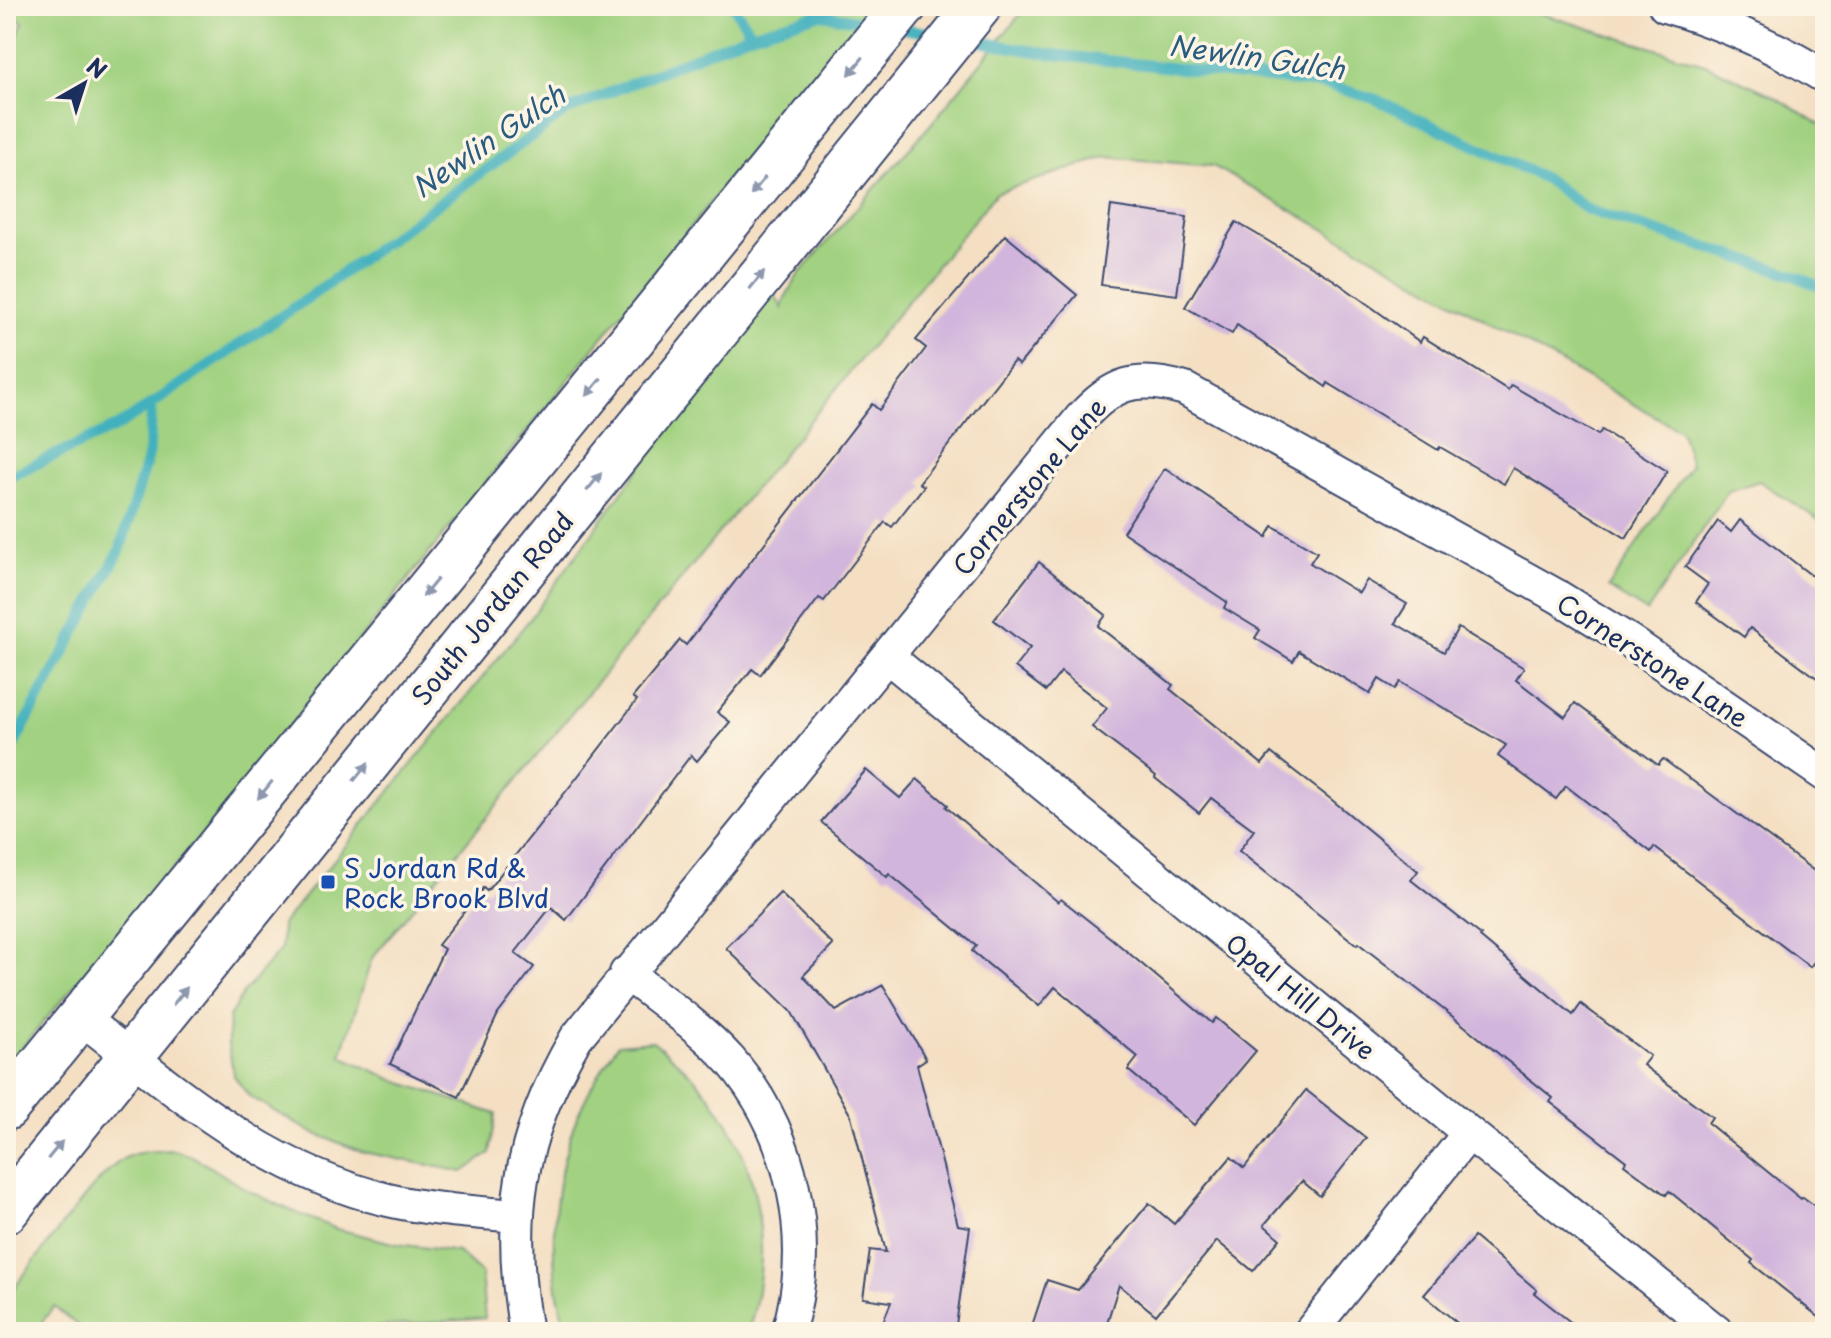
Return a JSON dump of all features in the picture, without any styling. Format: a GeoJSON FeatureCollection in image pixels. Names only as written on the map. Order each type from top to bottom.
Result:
{"type":"FeatureCollection","features":[{"type":"Feature","properties":{"kind":"main road"},"geometry":{"type":"LineString","coordinates":[[6,1108],[904,6]]}},
{"type":"Feature","properties":{"kind":"main road","name":"South Jordan Road"},"geometry":{"type":"LineString","coordinates":[[6,1211],[979,6]]}},
{"type":"Feature","properties":{"kind":"street"},"geometry":{"type":"LineString","coordinates":[[1665,6],[1731,27],[1790,55],[1825,77]]}},
{"type":"Feature","properties":{"kind":"street","name":"Cornerstone Lane"},"geometry":{"type":"LineString","coordinates":[[526,1332],[517,1278],[516,1216],[526,1156],[554,1077],[576,1038],[1093,404],[1127,383],[1162,382],[1185,389],[1557,596],[1628,640],[1825,775]]}},
{"type":"Feature","properties":{"kind":"street","name":"Opal Hill Drive"},"geometry":{"type":"LineString","coordinates":[[888,657],[1717,1332]]}},
{"type":"Feature","properties":{"kind":"street"},"geometry":{"type":"LineString","coordinates":[[626,973],[684,1017],[730,1061],[773,1125],[792,1183],[800,1247],[796,1300],[788,1332]]}},
{"type":"Feature","properties":{"kind":"street"},"geometry":{"type":"LineString","coordinates":[[80,1017],[228,1129],[258,1149],[296,1167],[392,1201],[516,1216]]}},
{"type":"Feature","properties":{"kind":"street"},"geometry":{"type":"LineString","coordinates":[[1310,1332],[1469,1133]]}},
{"type":"Feature","properties":{"kind":"green space"},"geometry":{"type":"Polygon","coordinates":[[[6,6],[875,6],[789,105],[204,833],[6,1066],[6,64],[23,22],[6,14],[6,6]]]}},
{"type":"Feature","properties":{"kind":"green space"},"geometry":{"type":"Polygon","coordinates":[[[1027,6],[1516,6],[1705,64],[1772,95],[1825,127],[1825,524],[1759,481],[1728,491],[1647,612],[1608,588],[1691,464],[1681,431],[1213,166],[1106,157],[996,193],[372,958],[341,1056],[396,1081],[496,1114],[490,1153],[463,1172],[363,1152],[311,1132],[249,1096],[234,1076],[228,1044],[229,1017],[243,993],[281,949],[282,924],[530,619],[658,442],[773,291],[782,308],[798,275],[931,124],[1027,6]]]}},
{"type":"Feature","properties":{"kind":"green space"},"geometry":{"type":"Polygon","coordinates":[[[653,1041],[710,1097],[741,1151],[751,1180],[761,1241],[756,1302],[748,1332],[567,1332],[556,1284],[554,1234],[559,1184],[570,1137],[597,1077],[618,1044],[653,1041]]]}},
{"type":"Feature","properties":{"kind":"green space"},"geometry":{"type":"Polygon","coordinates":[[[174,1150],[192,1156],[251,1192],[337,1229],[397,1244],[458,1252],[481,1273],[485,1318],[316,1332],[86,1332],[54,1307],[34,1332],[6,1332],[6,1292],[12,1291],[100,1180],[131,1155],[174,1150]]]}},
{"type":"Feature","properties":{"kind":"building"},"geometry":{"type":"Polygon","coordinates":[[[1111,206],[1187,217],[1177,295],[1101,285],[1111,206]]]}},
{"type":"Feature","properties":{"kind":"building"},"geometry":{"type":"Polygon","coordinates":[[[1236,222],[1334,280],[1420,342],[1423,337],[1508,390],[1511,385],[1598,435],[1602,430],[1667,471],[1626,538],[1513,468],[1504,484],[1440,447],[1438,450],[1328,383],[1326,387],[1237,325],[1232,334],[1185,307],[1236,222]]]}},
{"type":"Feature","properties":{"kind":"building"},"geometry":{"type":"Polygon","coordinates":[[[1005,235],[1077,295],[1019,365],[1014,361],[919,483],[924,486],[892,527],[885,522],[824,601],[819,598],[760,675],[752,669],[717,712],[730,722],[697,761],[691,755],[566,920],[551,907],[515,953],[534,967],[498,1014],[459,1097],[390,1064],[444,949],[438,945],[483,888],[487,891],[637,700],[633,697],[680,640],[686,645],[872,404],[879,410],[926,348],[916,340],[1005,235]]]}},
{"type":"Feature","properties":{"kind":"building"},"geometry":{"type":"Polygon","coordinates":[[[1165,468],[1267,537],[1273,526],[1317,552],[1310,563],[1359,593],[1367,580],[1407,604],[1395,623],[1444,652],[1458,628],[1524,668],[1516,680],[1565,717],[1575,703],[1658,765],[1663,759],[1825,879],[1825,947],[1810,967],[1654,847],[1651,852],[1566,786],[1556,799],[1498,756],[1506,745],[1400,682],[1395,689],[1379,679],[1370,694],[1299,651],[1293,661],[1255,638],[1260,630],[1224,608],[1227,602],[1123,532],[1165,468]]]}},
{"type":"Feature","properties":{"kind":"building"},"geometry":{"type":"Polygon","coordinates":[[[1740,520],[1825,586],[1825,684],[1750,628],[1744,637],[1696,602],[1708,584],[1685,567],[1718,521],[1731,532],[1740,520]]]}},
{"type":"Feature","properties":{"kind":"building"},"geometry":{"type":"Polygon","coordinates":[[[1039,562],[1106,615],[1098,626],[1173,685],[1170,689],[1262,764],[1271,753],[1332,800],[1418,871],[1411,880],[1481,935],[1573,1015],[1581,1004],[1650,1056],[1643,1065],[1712,1117],[1708,1123],[1801,1199],[1803,1197],[1825,1214],[1825,1322],[1751,1263],[1753,1260],[1669,1191],[1666,1195],[1624,1164],[1626,1161],[1550,1102],[1553,1098],[1457,1020],[1239,851],[1254,830],[1211,798],[1199,813],[1092,727],[1107,708],[1061,672],[1046,691],[1015,667],[1030,648],[994,620],[1039,562]]]}},
{"type":"Feature","properties":{"kind":"building"},"geometry":{"type":"Polygon","coordinates":[[[866,770],[900,798],[917,779],[1058,902],[1061,899],[1212,1023],[1216,1018],[1256,1051],[1194,1125],[1128,1070],[1138,1057],[1055,987],[1039,1006],[972,951],[976,946],[821,822],[866,770]]]}},
{"type":"Feature","properties":{"kind":"building"},"geometry":{"type":"Polygon","coordinates":[[[780,893],[833,945],[803,976],[836,1011],[883,985],[926,1059],[917,1065],[958,1225],[970,1227],[955,1332],[879,1332],[891,1302],[863,1298],[870,1250],[886,1252],[851,1116],[791,1011],[726,948],[780,893]]]}},
{"type":"Feature","properties":{"kind":"building"},"geometry":{"type":"Polygon","coordinates":[[[1306,1090],[1366,1138],[1320,1196],[1302,1181],[1264,1225],[1280,1239],[1253,1271],[1217,1241],[1156,1315],[1119,1285],[1104,1332],[1030,1332],[1047,1280],[1078,1290],[1149,1203],[1174,1224],[1231,1157],[1244,1168],[1306,1090]]]}},
{"type":"Feature","properties":{"kind":"building"},"geometry":{"type":"Polygon","coordinates":[[[1474,1237],[1537,1290],[1534,1293],[1583,1332],[1468,1332],[1424,1295],[1474,1237]]]}},
{"type":"Feature","properties":{"kind":"waterway"},"geometry":{"type":"LineString","coordinates":[[733,6],[752,34]]}},
{"type":"Feature","properties":{"kind":"waterway","name":"Newlin Gulch"},"geometry":{"type":"LineString","coordinates":[[6,478],[118,426],[152,404],[308,298],[568,110],[745,36],[820,14],[875,24]]}},
{"type":"Feature","properties":{"kind":"waterway","name":"Newlin Gulch"},"geometry":{"type":"LineString","coordinates":[[900,28],[942,35]]}},
{"type":"Feature","properties":{"kind":"waterway","name":"Newlin Gulch"},"geometry":{"type":"LineString","coordinates":[[967,39],[1049,54],[1327,85],[1375,99],[1546,179],[1588,210],[1791,274],[1825,289]]}},
{"type":"Feature","properties":{"kind":"waterway"},"geometry":{"type":"LineString","coordinates":[[6,759],[120,550],[149,453],[152,404]]}},
{"type":"Feature","properties":{"kind":"place","name":"S Jordan Rd & Rock Brook Blvd"},"geometry":{"type":"Point","coordinates":[328,882]}}]}
